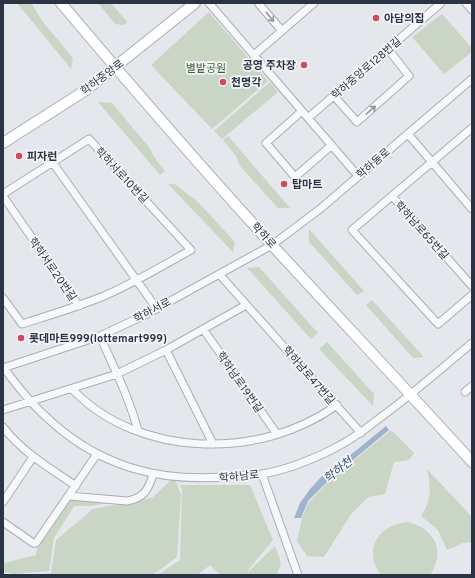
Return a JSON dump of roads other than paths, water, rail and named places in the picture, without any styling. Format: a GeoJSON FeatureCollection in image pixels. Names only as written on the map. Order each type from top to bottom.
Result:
{"type":"FeatureCollection","features":[{"type":"Feature","properties":{"kind":"street","name":"학하로"},"geometry":{"type":"LineString","coordinates":[[61,3],[115,67],[272,245],[412,395],[472,462]]}},
{"type":"Feature","properties":{"kind":"street","name":"학하중앙로"},"geometry":{"type":"LineString","coordinates":[[3,143],[86,90],[195,3]]}},
{"type":"Feature","properties":{"kind":"street"},"geometry":{"type":"LineString","coordinates":[[209,3],[358,176]]}},
{"type":"Feature","properties":{"kind":"street"},"geometry":{"type":"LineString","coordinates":[[260,3],[282,31]]}},
{"type":"Feature","properties":{"kind":"street"},"geometry":{"type":"LineString","coordinates":[[254,55],[314,3]]}},
{"type":"Feature","properties":{"kind":"street","name":"학하중앙로128번길"},"geometry":{"type":"LineString","coordinates":[[308,118],[441,3]]}},
{"type":"Feature","properties":{"kind":"street"},"geometry":{"type":"LineString","coordinates":[[466,3],[472,10]]}},
{"type":"Feature","properties":{"kind":"street"},"geometry":{"type":"LineString","coordinates":[[334,96],[357,122],[409,76],[388,49]]}},
{"type":"Feature","properties":{"kind":"street","name":"학하동로"},"geometry":{"type":"LineString","coordinates":[[272,245],[320,209],[472,79]]}},
{"type":"Feature","properties":{"kind":"street"},"geometry":{"type":"LineString","coordinates":[[302,111],[266,143],[295,177],[332,145]]}},
{"type":"Feature","properties":{"kind":"street","name":"학하남로65번길"},"geometry":{"type":"LineString","coordinates":[[472,129],[392,196],[472,286]]}},
{"type":"Feature","properties":{"kind":"street"},"geometry":{"type":"LineString","coordinates":[[408,134],[472,209]]}},
{"type":"Feature","properties":{"kind":"street","name":"학하서로10번길"},"geometry":{"type":"LineString","coordinates":[[53,163],[89,139],[191,250],[136,280]]}},
{"type":"Feature","properties":{"kind":"street"},"geometry":{"type":"LineString","coordinates":[[53,163],[156,309]]}},
{"type":"Feature","properties":{"kind":"street","name":"학하서로20번길"},"geometry":{"type":"LineString","coordinates":[[3,298],[22,324],[79,306],[3,195],[53,163]]}},
{"type":"Feature","properties":{"kind":"street"},"geometry":{"type":"LineString","coordinates":[[392,196],[352,230],[438,324],[472,295]]}},
{"type":"Feature","properties":{"kind":"street","name":"학하서로"},"geometry":{"type":"LineString","coordinates":[[3,368],[100,336],[156,309],[272,245]]}},
{"type":"Feature","properties":{"kind":"street","name":"학하남로47번길"},"geometry":{"type":"LineString","coordinates":[[72,389],[80,398],[125,426],[174,441],[214,444],[265,438],[322,416],[338,405],[219,274]]}},
{"type":"Feature","properties":{"kind":"street"},"geometry":{"type":"LineString","coordinates":[[79,306],[136,280]]}},
{"type":"Feature","properties":{"kind":"street"},"geometry":{"type":"LineString","coordinates":[[3,410],[117,374],[204,330],[246,305]]}},
{"type":"Feature","properties":{"kind":"street","name":"학하남로19번길"},"geometry":{"type":"LineString","coordinates":[[204,330],[276,434]]}},
{"type":"Feature","properties":{"kind":"street"},"geometry":{"type":"LineString","coordinates":[[100,336],[117,374],[136,422],[138,431]]}},
{"type":"Feature","properties":{"kind":"street","name":"학하남로"},"geometry":{"type":"LineString","coordinates":[[3,368],[41,413],[77,443],[97,454],[154,475],[214,479],[262,474],[287,469],[311,460],[333,449],[361,433],[412,395],[472,342]]}},
{"type":"Feature","properties":{"kind":"street"},"geometry":{"type":"LineString","coordinates":[[166,350],[214,444]]}},
{"type":"Feature","properties":{"kind":"street"},"geometry":{"type":"LineString","coordinates":[[465,392],[472,386]]}},
{"type":"Feature","properties":{"kind":"street"},"geometry":{"type":"LineString","coordinates":[[338,405],[361,433]]}},
{"type":"Feature","properties":{"kind":"street"},"geometry":{"type":"LineString","coordinates":[[3,427],[10,436],[33,457],[76,486]]}},
{"type":"Feature","properties":{"kind":"street"},"geometry":{"type":"LineString","coordinates":[[3,522],[36,543],[97,454]]}},
{"type":"Feature","properties":{"kind":"street"},"geometry":{"type":"LineString","coordinates":[[3,502],[33,457]]}},
{"type":"Feature","properties":{"kind":"street"},"geometry":{"type":"LineString","coordinates":[[262,474],[298,575]]}},
{"type":"Feature","properties":{"kind":"street"},"geometry":{"type":"LineString","coordinates":[[69,496],[127,501],[134,500],[145,493],[154,475]]}},
{"type":"Feature","properties":{"kind":"water","name":"학하천"},"geometry":{"type":"Polygon","coordinates":[[[386,426],[389,430],[329,480],[308,501],[301,518],[294,518],[300,503],[323,475],[342,462],[386,426]]]}},
{"type":"Feature","properties":{"kind":"place","name":"아담의집"},"geometry":{"type":"Point","coordinates":[376,18]}},
{"type":"Feature","properties":{"kind":"place","name":"공영 주차장"},"geometry":{"type":"Point","coordinates":[304,65]}},
{"type":"Feature","properties":{"kind":"place","name":"천명각"},"geometry":{"type":"Point","coordinates":[223,82]}},
{"type":"Feature","properties":{"kind":"place","name":"피자런"},"geometry":{"type":"Point","coordinates":[19,156]}},
{"type":"Feature","properties":{"kind":"place","name":"탑마트"},"geometry":{"type":"Point","coordinates":[284,184]}},
{"type":"Feature","properties":{"kind":"place","name":"롯데마트999(lottemart999)"},"geometry":{"type":"Point","coordinates":[21,338]}},
{"type":"Feature","properties":{"kind":"park label","name":"별밭공원"},"geometry":{"type":"Point","coordinates":[206,68]}}]}
